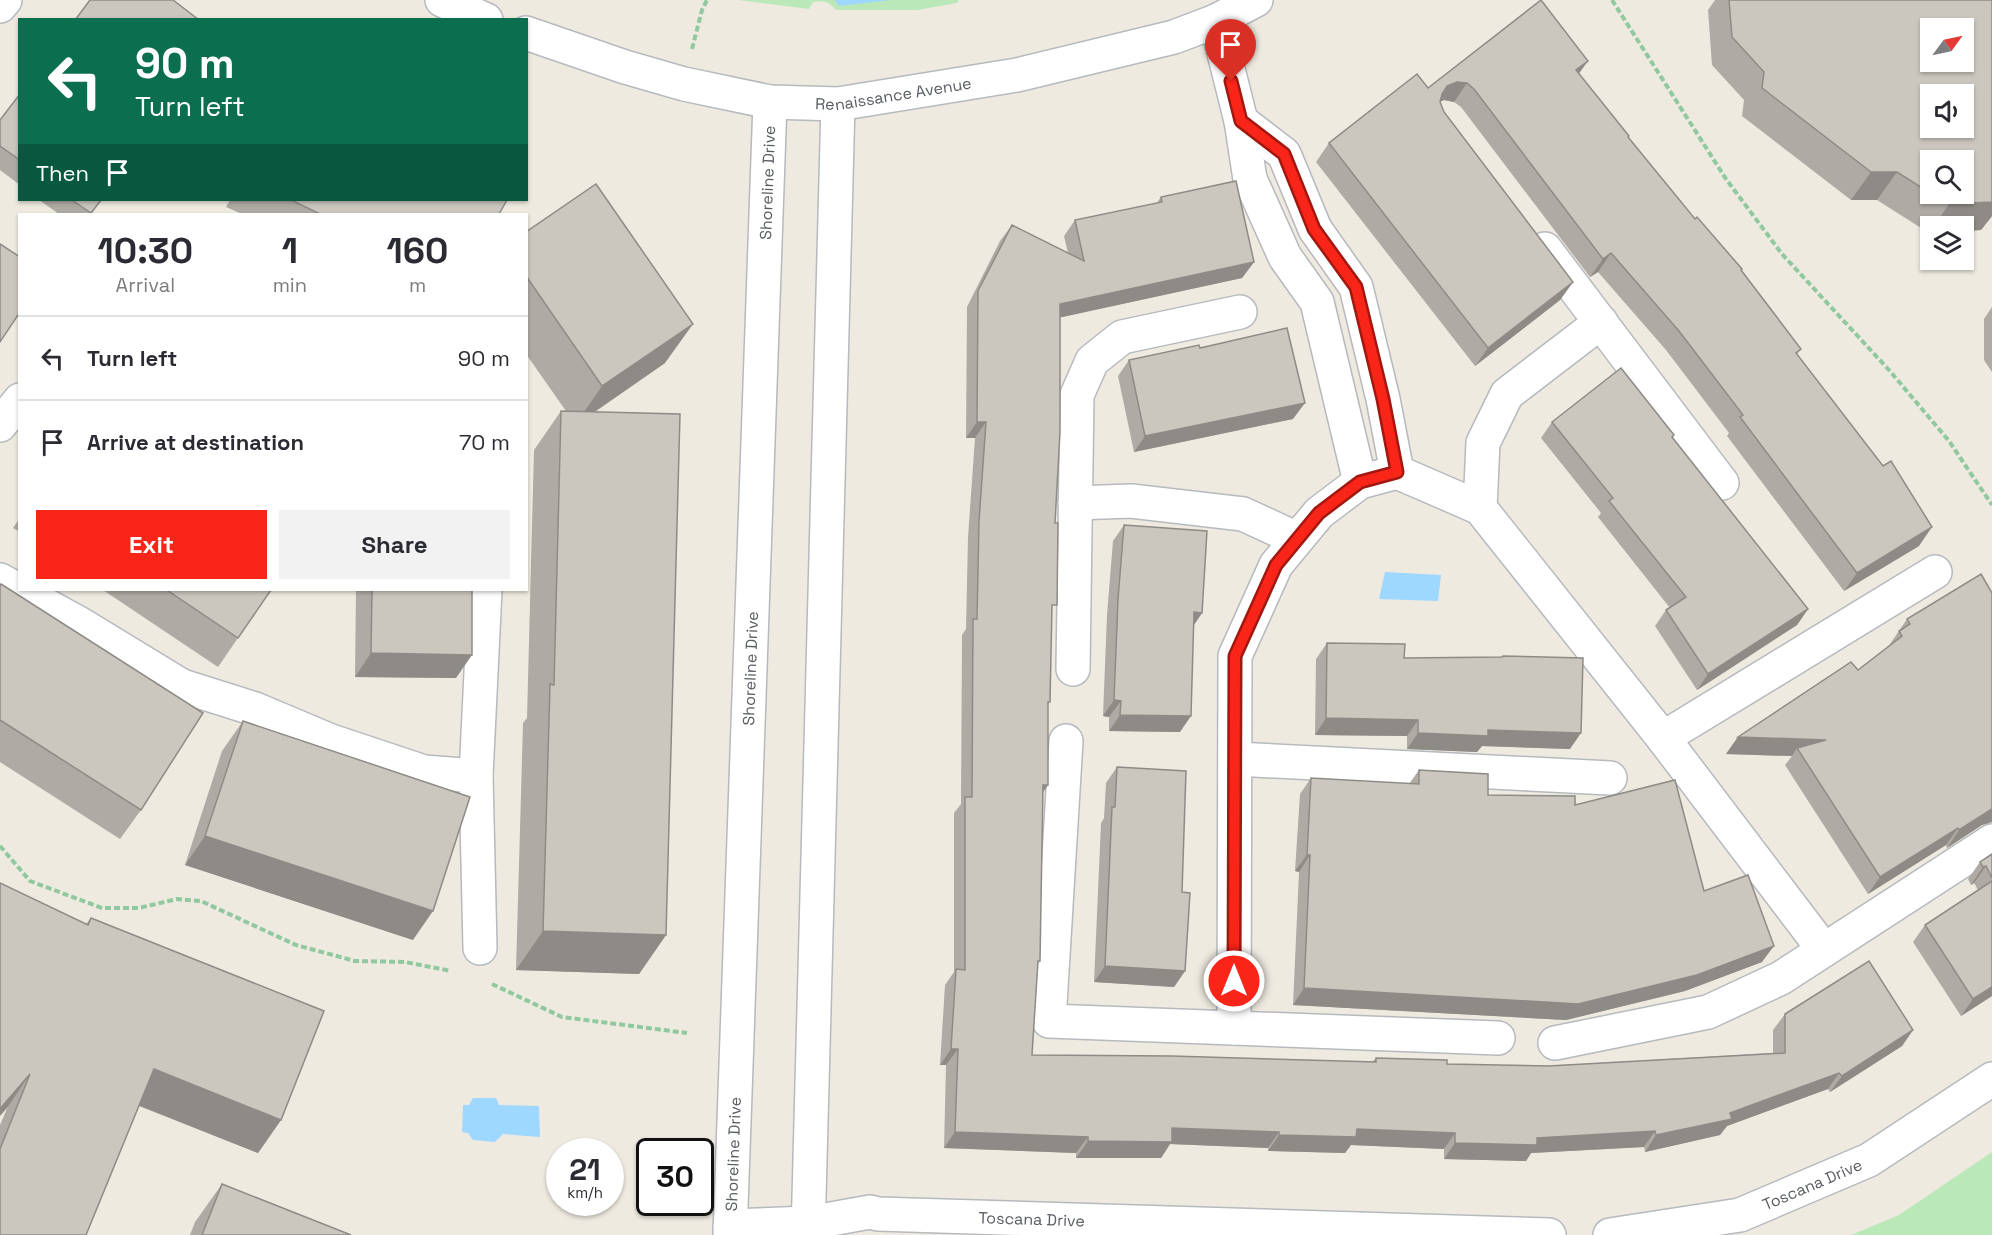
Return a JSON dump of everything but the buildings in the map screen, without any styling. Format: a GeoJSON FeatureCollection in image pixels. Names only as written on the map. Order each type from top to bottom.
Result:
{"type":"FeatureCollection","features":[{"type":"Feature","properties":{"kind":"street"},"geometry":{"type":"LineString","coordinates":[[0,6],[5,0]]}},
{"type":"Feature","properties":{"kind":"street"},"geometry":{"type":"LineString","coordinates":[[442,0],[482,18]]}},
{"type":"Feature","properties":{"kind":"street","name":"Renaissance Avenue"},"geometry":{"type":"LineString","coordinates":[[528,34],[625,67],[684,84],[770,102],[838,104],[1017,75],[1174,37],[1216,21],[1256,0]]}},
{"type":"Feature","properties":{"kind":"street"},"geometry":{"type":"LineString","coordinates":[[1216,21],[1241,121],[1250,179],[1285,257],[1317,302],[1360,482]]}},
{"type":"Feature","properties":{"kind":"street","name":"Shoreline Drive"},"geometry":{"type":"LineString","coordinates":[[730,1231],[770,102]]}},
{"type":"Feature","properties":{"kind":"street"},"geometry":{"type":"LineString","coordinates":[[809,1229],[838,104]]}},
{"type":"Feature","properties":{"kind":"street"},"geometry":{"type":"LineString","coordinates":[[1241,121],[1284,154],[1314,229],[1356,287],[1383,399],[1397,472]]}},
{"type":"Feature","properties":{"kind":"street"},"geometry":{"type":"LineString","coordinates":[[1530,230],[1722,483]]}},
{"type":"Feature","properties":{"kind":"street"},"geometry":{"type":"LineString","coordinates":[[1073,669],[1077,395],[1092,361],[1122,337],[1240,312]]}},
{"type":"Feature","properties":{"kind":"street"},"geometry":{"type":"LineString","coordinates":[[1480,508],[1483,443],[1507,394],[1601,322]]}},
{"type":"Feature","properties":{"kind":"street"},"geometry":{"type":"LineString","coordinates":[[0,425],[18,402]]}},
{"type":"Feature","properties":{"kind":"street"},"geometry":{"type":"LineString","coordinates":[[1234,1028],[1235,656],[1276,565],[1319,513],[1360,482],[1397,472],[1480,508],[1663,738],[1824,950]]}},
{"type":"Feature","properties":{"kind":"street"},"geometry":{"type":"LineString","coordinates":[[1075,503],[1131,501],[1243,514],[1297,539]]}},
{"type":"Feature","properties":{"kind":"street"},"geometry":{"type":"LineString","coordinates":[[1663,738],[1935,572]]}},
{"type":"Feature","properties":{"kind":"street"},"geometry":{"type":"LineString","coordinates":[[0,580],[18,590]]}},
{"type":"Feature","properties":{"kind":"street"},"geometry":{"type":"LineString","coordinates":[[20,591],[82,625],[182,686],[255,709],[331,741],[424,772],[476,776]]}},
{"type":"Feature","properties":{"kind":"street"},"geometry":{"type":"LineString","coordinates":[[474,967],[476,776],[485,591]]}},
{"type":"Feature","properties":{"kind":"street"},"geometry":{"type":"LineString","coordinates":[[1066,741],[1049,1021],[1497,1038]]}},
{"type":"Feature","properties":{"kind":"street"},"geometry":{"type":"LineString","coordinates":[[1235,759],[1610,778]]}},
{"type":"Feature","properties":{"kind":"street"},"geometry":{"type":"LineString","coordinates":[[1556,1043],[1708,1012],[1782,978],[1992,841]]}},
{"type":"Feature","properties":{"kind":"street","name":"Toscana Drive"},"geometry":{"type":"LineString","coordinates":[[1610,1235],[1740,1215],[1869,1160],[1992,1079]]}},
{"type":"Feature","properties":{"kind":"street","name":"Toscana Drive"},"geometry":{"type":"LineString","coordinates":[[730,1231],[809,1229],[870,1212],[1549,1235]]}},
{"type":"Feature","properties":{"kind":"path"},"geometry":{"type":"LineString","coordinates":[[684,84],[702,10],[707,0]]}},
{"type":"Feature","properties":{"kind":"path"},"geometry":{"type":"LineString","coordinates":[[1612,0],[1726,179],[1782,254],[1889,370],[1949,441],[1992,505]]}},
{"type":"Feature","properties":{"kind":"path"},"geometry":{"type":"LineString","coordinates":[[0,846],[30,881],[102,908],[139,908],[177,899],[201,901],[296,945],[355,961],[474,967],[562,1017],[687,1033]]}},
{"type":"Feature","properties":{"kind":"green space"},"geometry":{"type":"Polygon","coordinates":[[[738,0],[959,0],[957,3],[917,10],[836,10],[829,3],[823,2],[813,2],[809,9],[738,0]]]}},
{"type":"Feature","properties":{"kind":"green space"},"geometry":{"type":"Polygon","coordinates":[[[1992,1152],[1992,1235],[1851,1235],[1899,1215],[1992,1152]]]}},
{"type":"Feature","properties":{"kind":"water"},"geometry":{"type":"Polygon","coordinates":[[[835,0],[891,0],[839,6],[835,0]]]}},
{"type":"Feature","properties":{"kind":"water"},"geometry":{"type":"Polygon","coordinates":[[[1385,572],[1441,575],[1438,601],[1379,599],[1385,572]]]}},
{"type":"Feature","properties":{"kind":"water"},"geometry":{"type":"Polygon","coordinates":[[[473,1098],[496,1098],[499,1105],[539,1106],[540,1137],[503,1134],[495,1142],[473,1140],[468,1133],[462,1132],[463,1105],[469,1105],[473,1098]]]}},
{"type":"Feature","properties":{"kind":"route"},"geometry":{"type":"LineString","coordinates":[[1231,81],[1241,121],[1284,154],[1314,229],[1356,287],[1383,399],[1397,472],[1360,482],[1319,513],[1276,565],[1235,656],[1234,981]]}}]}
